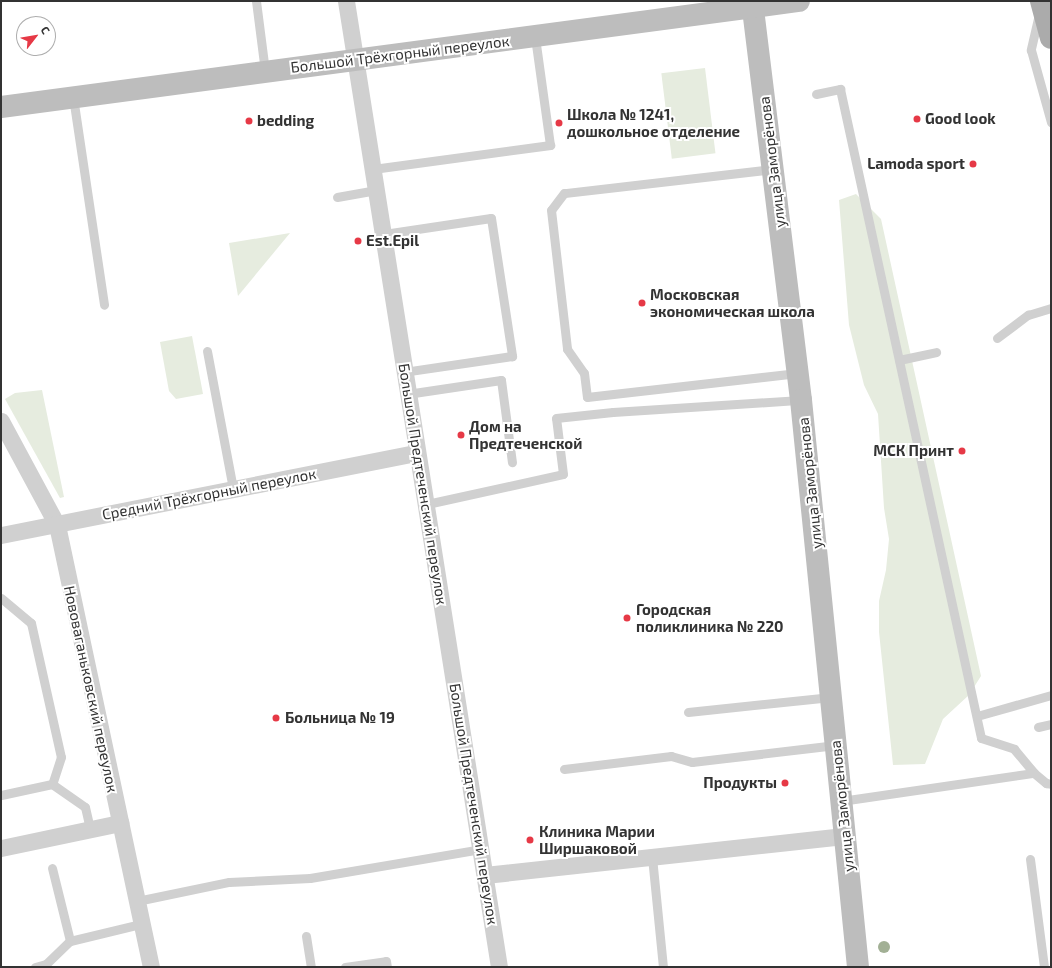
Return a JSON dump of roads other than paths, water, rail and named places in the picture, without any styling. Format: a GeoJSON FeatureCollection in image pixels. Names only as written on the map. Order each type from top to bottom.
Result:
{"type":"FeatureCollection","features":[{"type":"Feature","properties":{"kind":"main road"},"geometry":{"type":"LineString","coordinates":[[1041,2],[1051,38]]}},
{"type":"Feature","properties":{"kind":"street","name":"Большой Предтеченский переулок"},"geometry":{"type":"LineString","coordinates":[[346,1],[384,234],[416,453],[427,504],[482,849],[499,967]]}},
{"type":"Feature","properties":{"kind":"street","name":"Большой Трёхгорный переулок"},"geometry":{"type":"LineString","coordinates":[[1,108],[356,58],[535,37],[752,5],[799,1]]}},
{"type":"Feature","properties":{"kind":"street","name":"улица Заморёнова"},"geometry":{"type":"LineString","coordinates":[[752,5],[801,400],[858,967]]}},
{"type":"Feature","properties":{"kind":"street","name":"Нововаганьковский переулок"},"geometry":{"type":"LineString","coordinates":[[1,422],[57,525],[151,967]]}},
{"type":"Feature","properties":{"kind":"street","name":"Средний Трёхгорный переулок"},"geometry":{"type":"LineString","coordinates":[[1,535],[416,453]]}},
{"type":"Feature","properties":{"kind":"street"},"geometry":{"type":"LineString","coordinates":[[1,848],[120,823]]}},
{"type":"Feature","properties":{"kind":"street"},"geometry":{"type":"LineString","coordinates":[[485,875],[844,836]]}},
{"type":"Feature","properties":{"kind":"lane"},"geometry":{"type":"LineString","coordinates":[[256,1],[265,71]]}},
{"type":"Feature","properties":{"kind":"lane"},"geometry":{"type":"LineString","coordinates":[[1041,2],[1031,50],[1051,122]]}},
{"type":"Feature","properties":{"kind":"lane"},"geometry":{"type":"LineString","coordinates":[[373,169],[550,145],[535,37]]}},
{"type":"Feature","properties":{"kind":"lane"},"geometry":{"type":"LineString","coordinates":[[816,94],[840,88],[981,738],[1014,749],[1034,773],[1046,783],[1051,784]]}},
{"type":"Feature","properties":{"kind":"lane"},"geometry":{"type":"LineString","coordinates":[[74,97],[104,305]]}},
{"type":"Feature","properties":{"kind":"lane"},"geometry":{"type":"LineString","coordinates":[[773,170],[564,193],[551,210],[567,349],[584,373],[587,397],[798,373]]}},
{"type":"Feature","properties":{"kind":"lane"},"geometry":{"type":"LineString","coordinates":[[337,197],[376,190]]}},
{"type":"Feature","properties":{"kind":"lane"},"geometry":{"type":"LineString","coordinates":[[384,234],[491,218],[512,356],[404,372]]}},
{"type":"Feature","properties":{"kind":"lane"},"geometry":{"type":"LineString","coordinates":[[998,338],[1028,315],[1051,308]]}},
{"type":"Feature","properties":{"kind":"lane"},"geometry":{"type":"LineString","coordinates":[[207,351],[234,488]]}},
{"type":"Feature","properties":{"kind":"lane"},"geometry":{"type":"LineString","coordinates":[[899,360],[936,352]]}},
{"type":"Feature","properties":{"kind":"lane"},"geometry":{"type":"LineString","coordinates":[[407,394],[501,380],[512,462]]}},
{"type":"Feature","properties":{"kind":"lane"},"geometry":{"type":"LineString","coordinates":[[427,504],[563,474],[556,418],[613,412],[801,400]]}},
{"type":"Feature","properties":{"kind":"lane"},"geometry":{"type":"LineString","coordinates":[[1,598],[31,623],[61,757],[52,784]]}},
{"type":"Feature","properties":{"kind":"lane"},"geometry":{"type":"LineString","coordinates":[[976,716],[1051,695]]}},
{"type":"Feature","properties":{"kind":"lane"},"geometry":{"type":"LineString","coordinates":[[688,712],[831,697]]}},
{"type":"Feature","properties":{"kind":"lane"},"geometry":{"type":"LineString","coordinates":[[1038,727],[1051,724]]}},
{"type":"Feature","properties":{"kind":"lane"},"geometry":{"type":"LineString","coordinates":[[564,769],[671,756],[692,762],[836,745]]}},
{"type":"Feature","properties":{"kind":"lane"},"geometry":{"type":"LineString","coordinates":[[841,801],[1034,773]]}},
{"type":"Feature","properties":{"kind":"lane"},"geometry":{"type":"LineString","coordinates":[[1,795],[52,784],[85,807],[90,829]]}},
{"type":"Feature","properties":{"kind":"lane"},"geometry":{"type":"LineString","coordinates":[[137,901],[228,882],[310,878],[482,849]]}},
{"type":"Feature","properties":{"kind":"lane"},"geometry":{"type":"LineString","coordinates":[[652,857],[663,967]]}},
{"type":"Feature","properties":{"kind":"lane"},"geometry":{"type":"LineString","coordinates":[[1030,859],[1044,967]]}},
{"type":"Feature","properties":{"kind":"lane"},"geometry":{"type":"LineString","coordinates":[[52,868],[70,941]]}},
{"type":"Feature","properties":{"kind":"lane"},"geometry":{"type":"LineString","coordinates":[[35,967],[46,964],[70,941],[141,924]]}},
{"type":"Feature","properties":{"kind":"lane"},"geometry":{"type":"LineString","coordinates":[[306,936],[312,967]]}},
{"type":"Feature","properties":{"kind":"lane"},"geometry":{"type":"LineString","coordinates":[[345,967],[386,961],[387,967]]}},
{"type":"Feature","properties":{"kind":"place","name":"Good look"},"geometry":{"type":"Point","coordinates":[917,119]}},
{"type":"Feature","properties":{"kind":"place","name":"bedding"},"geometry":{"type":"Point","coordinates":[249,121]}},
{"type":"Feature","properties":{"kind":"place","name":"Школа № 1241, дошкольное отделение"},"geometry":{"type":"Point","coordinates":[559,123]}},
{"type":"Feature","properties":{"kind":"place","name":"Lamoda sport"},"geometry":{"type":"Point","coordinates":[973,164]}},
{"type":"Feature","properties":{"kind":"place","name":"Est.Epil"},"geometry":{"type":"Point","coordinates":[358,241]}},
{"type":"Feature","properties":{"kind":"place","name":"Московская экономическая школа"},"geometry":{"type":"Point","coordinates":[642,303]}},
{"type":"Feature","properties":{"kind":"place","name":"Дом на Предтеченской"},"geometry":{"type":"Point","coordinates":[461,435]}},
{"type":"Feature","properties":{"kind":"place","name":"МСК Принт"},"geometry":{"type":"Point","coordinates":[962,451]}},
{"type":"Feature","properties":{"kind":"place","name":"Городская поликлиника № 220"},"geometry":{"type":"Point","coordinates":[627,618]}},
{"type":"Feature","properties":{"kind":"place","name":"Больница № 19"},"geometry":{"type":"Point","coordinates":[276,718]}},
{"type":"Feature","properties":{"kind":"place","name":"Продукты"},"geometry":{"type":"Point","coordinates":[785,783]}},
{"type":"Feature","properties":{"kind":"place","name":"Клиника Марии Ширшаковой"},"geometry":{"type":"Point","coordinates":[530,840]}}]}
